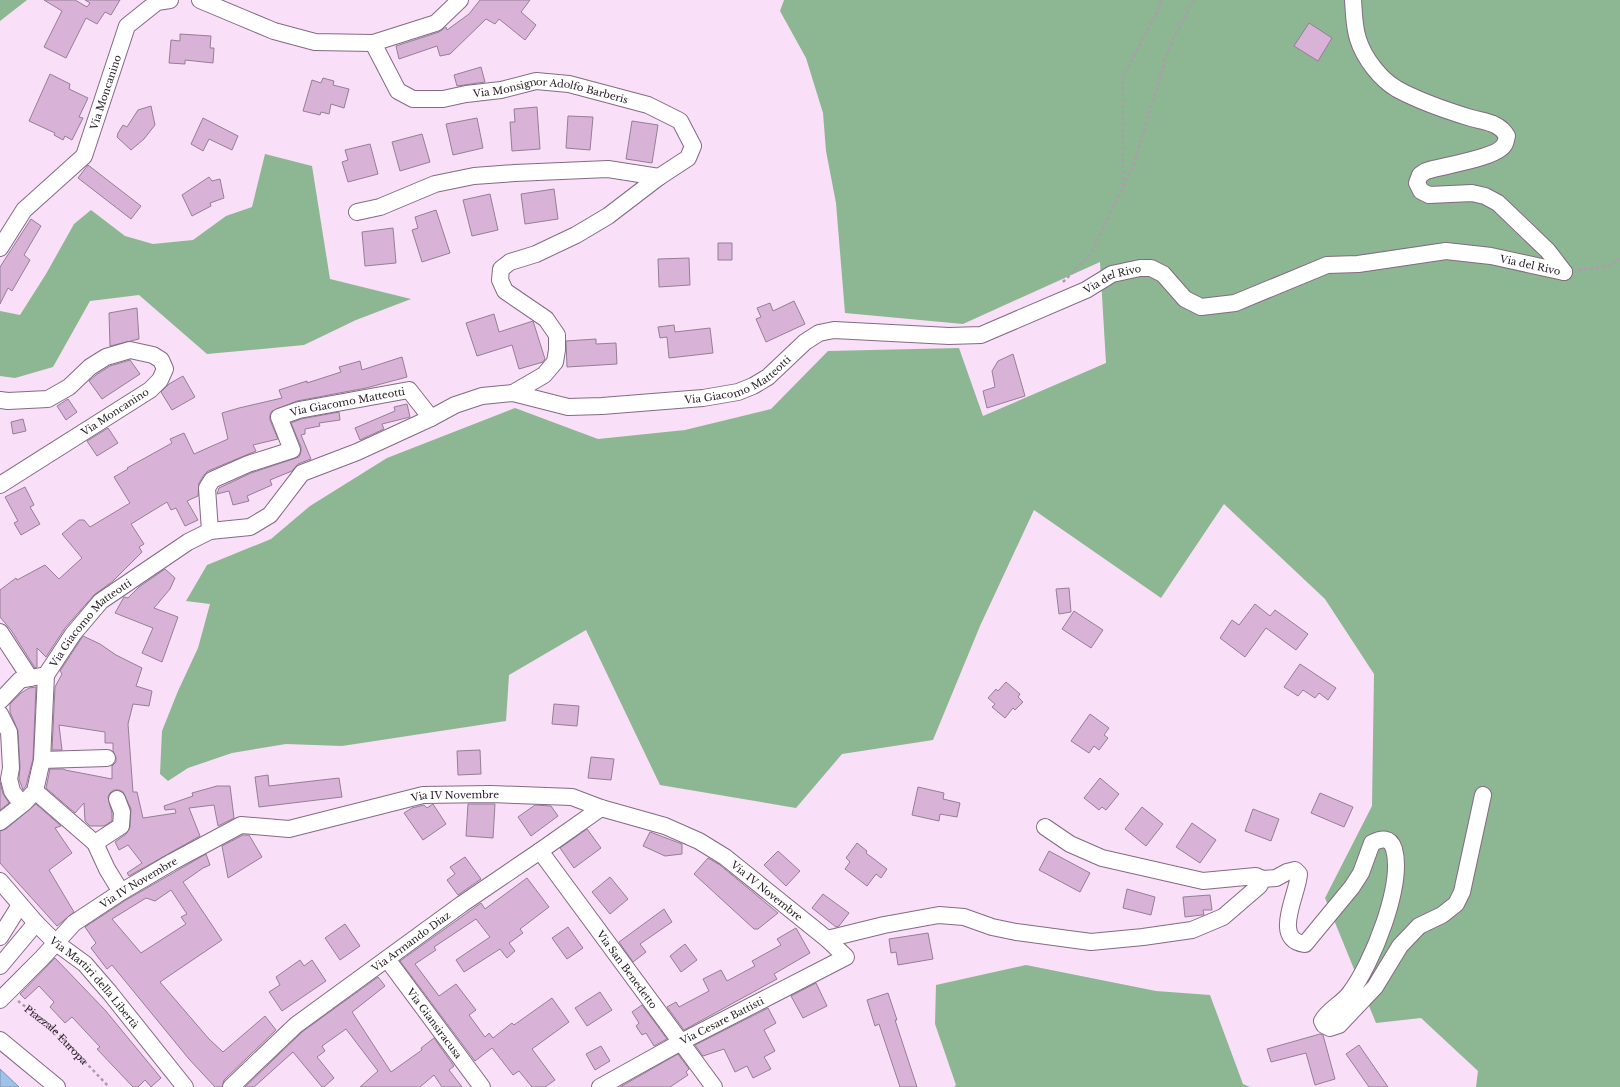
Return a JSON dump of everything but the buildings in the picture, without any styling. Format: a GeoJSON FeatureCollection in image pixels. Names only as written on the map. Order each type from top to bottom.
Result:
{"type":"FeatureCollection","features":[{"type":"Feature","properties":{"kind":"street"},"geometry":{"type":"LineString","coordinates":[[200,0],[274,32],[314,42],[373,43],[436,23],[460,0]]}},
{"type":"Feature","properties":{"kind":"street","name":"Via del Rivo"},"geometry":{"type":"LineString","coordinates":[[1353,0],[1358,39],[1368,59],[1380,74],[1396,88],[1429,103],[1497,125],[1503,129],[1506,136],[1504,146],[1498,152],[1426,171],[1420,175],[1417,183],[1421,191],[1430,194],[1472,193],[1485,196],[1498,203],[1548,251],[1564,272]]}},
{"type":"Feature","properties":{"kind":"street","name":"Via Moncanino"},"geometry":{"type":"LineString","coordinates":[[0,248],[24,210],[84,156],[127,26],[160,1]]}},
{"type":"Feature","properties":{"kind":"street","name":"Via Monsignor Adolfo Barberis"},"geometry":{"type":"LineString","coordinates":[[373,43],[398,92],[413,99],[443,98],[501,90],[536,81],[569,84],[648,105],[680,121],[693,146],[688,158],[659,177],[608,216],[576,235],[536,254],[510,262],[501,269],[500,280],[505,291],[546,319],[552,326],[556,335],[558,350],[555,362],[544,375],[513,393]]}},
{"type":"Feature","properties":{"kind":"street"},"geometry":{"type":"LineString","coordinates":[[357,212],[380,207],[435,184],[474,176],[608,169],[659,177]]}},
{"type":"Feature","properties":{"kind":"street","name":"Via del Rivo"},"geometry":{"type":"LineString","coordinates":[[1035,312],[1086,290],[1112,274],[1140,268],[1151,268],[1163,274],[1185,299],[1201,306],[1235,303],[1327,265],[1358,264],[1446,251],[1492,256],[1564,272]]}},
{"type":"Feature","properties":{"kind":"street","name":"Via Giacomo Matteotti"},"geometry":{"type":"LineString","coordinates":[[35,791],[42,760],[46,675],[73,634],[101,601],[188,542],[210,531],[250,527],[270,516],[302,472],[357,452],[431,418],[455,405],[482,396],[513,393],[568,407],[602,406],[703,398],[738,392],[753,386],[768,377],[805,342],[819,333],[834,330],[949,336],[981,335],[1035,312]]}},
{"type":"Feature","properties":{"kind":"street","name":"Via Moncanino"},"geometry":{"type":"LineString","coordinates":[[0,400],[48,399],[60,394],[90,367],[106,357],[130,350],[153,355],[161,360],[165,369],[160,380],[150,390],[0,485]]}},
{"type":"Feature","properties":{"kind":"street","name":"Via Giacomo Matteotti"},"geometry":{"type":"LineString","coordinates":[[210,531],[207,488],[212,480],[248,464],[292,450],[279,417],[299,410],[409,390],[431,418]]}},
{"type":"Feature","properties":{"kind":"street"},"geometry":{"type":"LineString","coordinates":[[0,632],[30,678]]}},
{"type":"Feature","properties":{"kind":"street"},"geometry":{"type":"LineString","coordinates":[[0,701],[20,680],[46,675]]}},
{"type":"Feature","properties":{"kind":"street"},"geometry":{"type":"LineString","coordinates":[[0,714],[8,732],[11,768],[9,779],[12,792],[17,798]]}},
{"type":"Feature","properties":{"kind":"street"},"geometry":{"type":"LineString","coordinates":[[42,760],[107,758]]}},
{"type":"Feature","properties":{"kind":"street"},"geometry":{"type":"LineString","coordinates":[[0,822],[24,803],[35,791],[94,842],[121,892]]}},
{"type":"Feature","properties":{"kind":"street","name":"Via IV Novembre"},"geometry":{"type":"LineString","coordinates":[[4,996],[74,923],[121,892],[172,862],[242,825],[289,829],[423,795],[491,794],[572,797],[601,808],[665,826],[699,841],[724,857],[826,938],[846,957]]}},
{"type":"Feature","properties":{"kind":"street"},"geometry":{"type":"LineString","coordinates":[[1045,828],[1070,844],[1102,858],[1203,881],[1256,876],[1263,879],[1276,878],[1287,872],[1295,870],[1299,874],[1299,883],[1287,926],[1289,935],[1293,940],[1305,944],[1352,887],[1361,873],[1372,843],[1380,839],[1386,839],[1392,843],[1395,853],[1396,878],[1387,914],[1370,959],[1350,994],[1326,1014],[1322,1021],[1324,1026],[1330,1028],[1339,1025],[1375,987],[1400,946],[1419,926],[1442,915],[1456,904],[1462,892],[1484,795]]}},
{"type":"Feature","properties":{"kind":"street"},"geometry":{"type":"LineString","coordinates":[[94,842],[121,826],[122,812],[117,799]]}},
{"type":"Feature","properties":{"kind":"street","name":"Via Armando Diaz"},"geometry":{"type":"LineString","coordinates":[[231,1087],[296,1025],[462,904],[601,808]]}},
{"type":"Feature","properties":{"kind":"street","name":"Via San Benedetto"},"geometry":{"type":"LineString","coordinates":[[540,851],[714,1087]]}},
{"type":"Feature","properties":{"kind":"street"},"geometry":{"type":"LineString","coordinates":[[826,938],[939,915],[964,917],[992,927],[1016,932],[1091,942],[1143,937],[1192,930],[1223,917],[1259,886],[1263,879]]}},
{"type":"Feature","properties":{"kind":"street","name":"Via Martiri della Libertà"},"geometry":{"type":"LineString","coordinates":[[0,881],[20,905],[55,942],[85,964],[110,993],[184,1087]]}},
{"type":"Feature","properties":{"kind":"street"},"geometry":{"type":"LineString","coordinates":[[0,937],[20,905]]}},
{"type":"Feature","properties":{"kind":"street"},"geometry":{"type":"LineString","coordinates":[[0,966],[23,938],[34,920]]}},
{"type":"Feature","properties":{"kind":"street"},"geometry":{"type":"LineString","coordinates":[[0,956],[34,920]]}},
{"type":"Feature","properties":{"kind":"street","name":"Via Cesare Battisti"},"geometry":{"type":"LineString","coordinates":[[600,1087],[681,1042],[846,957]]}},
{"type":"Feature","properties":{"kind":"street","name":"Via Giansiracusa"},"geometry":{"type":"LineString","coordinates":[[386,959],[482,1087]]}},
{"type":"Feature","properties":{"kind":"street"},"geometry":{"type":"LineString","coordinates":[[0,1040],[57,1087]]}},
{"type":"Feature","properties":{"kind":"path"},"geometry":{"type":"LineString","coordinates":[[1123,188],[1123,76],[1159,9],[1161,0]]}},
{"type":"Feature","properties":{"kind":"path"},"geometry":{"type":"LineString","coordinates":[[1063,283],[1091,254],[1123,188],[1134,164],[1169,47],[1194,0]]}},
{"type":"Feature","properties":{"kind":"path"},"geometry":{"type":"LineString","coordinates":[[1564,272],[1609,266],[1620,259]]}},
{"type":"Feature","properties":{"kind":"path","name":"Piazzale Europa"},"geometry":{"type":"LineString","coordinates":[[4,996],[52,1027],[109,1087]]}},
{"type":"Feature","properties":{"kind":"green space"},"geometry":{"type":"Polygon","coordinates":[[[0,0],[27,0],[0,21],[0,0]]]}},
{"type":"Feature","properties":{"kind":"green space"},"geometry":{"type":"Polygon","coordinates":[[[784,0],[1620,0],[1620,1087],[1476,1087],[1478,1071],[1421,1018],[1376,1023],[1325,898],[1372,806],[1374,674],[1325,599],[1224,504],[1161,598],[1034,510],[980,626],[933,740],[842,754],[796,808],[660,785],[586,630],[509,675],[506,721],[342,746],[286,744],[232,753],[188,768],[168,781],[160,774],[162,731],[178,691],[198,648],[210,604],[186,601],[207,565],[271,539],[310,506],[387,458],[515,408],[598,439],[685,430],[771,409],[828,351],[959,348],[983,416],[1106,363],[1100,262],[963,324],[845,313],[836,203],[826,151],[823,113],[806,58],[780,11],[784,0]]]}},
{"type":"Feature","properties":{"kind":"green space"},"geometry":{"type":"Polygon","coordinates":[[[265,154],[312,166],[330,279],[411,299],[356,320],[304,345],[207,354],[139,295],[90,301],[53,367],[15,378],[0,376],[0,311],[20,315],[46,274],[74,224],[91,210],[125,236],[153,244],[193,240],[226,216],[252,207],[265,154]]]}},
{"type":"Feature","properties":{"kind":"green space"},"geometry":{"type":"Polygon","coordinates":[[[1026,965],[1156,991],[1210,995],[1243,1084],[1250,1087],[954,1087],[956,1085],[935,1024],[936,985],[1026,965]]]}},
{"type":"Feature","properties":{"kind":"water"},"geometry":{"type":"Polygon","coordinates":[[[0,1069],[19,1087],[0,1087],[0,1069]]]}}]}
